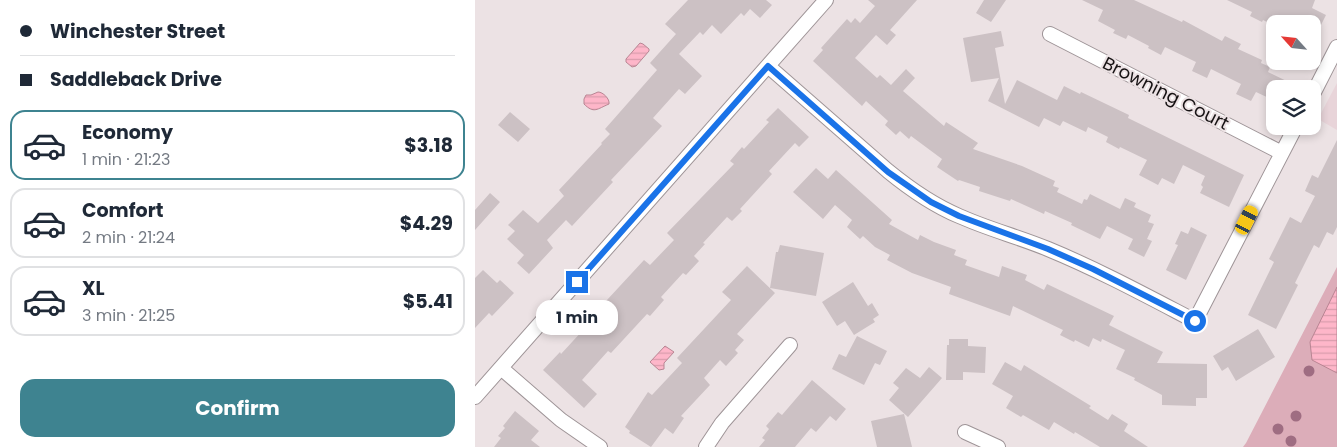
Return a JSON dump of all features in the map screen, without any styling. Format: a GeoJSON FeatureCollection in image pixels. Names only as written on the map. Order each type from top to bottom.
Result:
{"type":"FeatureCollection","features":[{"type":"Feature","properties":{"kind":"street"},"geometry":{"type":"LineString","coordinates":[[475,397],[826,0]]}},
{"type":"Feature","properties":{"kind":"street","name":"Browning Court"},"geometry":{"type":"LineString","coordinates":[[1050,34],[1282,153]]}},
{"type":"Feature","properties":{"kind":"street"},"geometry":{"type":"LineString","coordinates":[[1320,80],[1337,47]]}},
{"type":"Feature","properties":{"kind":"street"},"geometry":{"type":"LineString","coordinates":[[768,66],[888,172],[931,202],[959,216],[1048,249],[1093,269],[1195,321],[1291,135]]}},
{"type":"Feature","properties":{"kind":"street"},"geometry":{"type":"LineString","coordinates":[[706,447],[722,423],[790,345]]}},
{"type":"Feature","properties":{"kind":"street"},"geometry":{"type":"LineString","coordinates":[[501,368],[561,420],[600,447]]}},
{"type":"Feature","properties":{"kind":"street"},"geometry":{"type":"LineString","coordinates":[[965,432],[998,447]]}},
{"type":"Feature","properties":{"kind":"shaded area"},"geometry":{"type":"Polygon","coordinates":[[[640,43],[649,51],[636,66],[632,67],[626,62],[626,59],[640,43]]]}},
{"type":"Feature","properties":{"kind":"shaded area"},"geometry":{"type":"Polygon","coordinates":[[[1337,83],[1337,130],[1321,121],[1321,113],[1337,83]]]}},
{"type":"Feature","properties":{"kind":"shaded area"},"geometry":{"type":"Polygon","coordinates":[[[598,92],[606,96],[609,104],[596,110],[590,109],[584,104],[584,99],[586,95],[598,92]]]}},
{"type":"Feature","properties":{"kind":"shaded area"},"geometry":{"type":"Polygon","coordinates":[[[1337,267],[1337,447],[1243,447],[1246,443],[1337,267]]]}},
{"type":"Feature","properties":{"kind":"shaded area"},"geometry":{"type":"Polygon","coordinates":[[[1337,287],[1337,373],[1312,360],[1310,342],[1337,287]]]}},
{"type":"Feature","properties":{"kind":"shaded area"},"geometry":{"type":"Polygon","coordinates":[[[665,346],[674,352],[664,363],[664,369],[659,370],[650,362],[665,346]]]}},
{"type":"Feature","properties":{"kind":"building"},"geometry":{"type":"Polygon","coordinates":[[[688,0],[766,0],[772,5],[760,18],[750,9],[744,16],[741,13],[721,34],[712,25],[703,35],[700,32],[679,54],[702,76],[685,94],[679,89],[653,118],[662,126],[611,180],[613,182],[572,226],[566,220],[547,240],[553,248],[529,274],[517,263],[524,255],[507,239],[515,231],[508,225],[523,210],[538,223],[564,196],[559,190],[602,144],[610,134],[605,129],[657,70],[650,63],[676,34],[665,24],[688,0]]]}},
{"type":"Feature","properties":{"kind":"building"},"geometry":{"type":"Polygon","coordinates":[[[868,0],[917,0],[890,30],[896,35],[887,45],[876,35],[855,58],[877,78],[880,75],[891,85],[906,69],[915,78],[903,91],[944,126],[946,122],[978,143],[973,149],[1022,166],[1055,181],[1053,186],[1059,188],[1057,192],[1082,204],[1084,199],[1087,200],[1090,194],[1120,209],[1125,198],[1136,203],[1134,207],[1151,215],[1148,222],[1154,224],[1147,239],[1152,241],[1144,257],[1128,249],[1133,239],[1107,226],[1100,239],[1071,225],[1072,223],[1045,211],[1044,214],[1011,199],[1010,201],[979,191],[980,187],[958,181],[937,167],[942,159],[911,136],[909,139],[900,131],[896,135],[885,125],[888,121],[866,101],[862,106],[813,61],[823,50],[821,48],[847,19],[851,23],[855,18],[860,23],[875,6],[868,0]]]}},
{"type":"Feature","properties":{"kind":"building"},"geometry":{"type":"Polygon","coordinates":[[[984,0],[1006,0],[991,22],[976,13],[984,0]]]}},
{"type":"Feature","properties":{"kind":"building"},"geometry":{"type":"Polygon","coordinates":[[[1082,0],[1134,0],[1182,22],[1183,20],[1222,41],[1225,36],[1241,44],[1238,49],[1262,60],[1261,63],[1266,65],[1268,72],[1284,80],[1266,80],[1266,97],[1256,92],[1251,101],[1236,94],[1241,84],[1211,69],[1207,78],[1192,71],[1196,62],[1165,47],[1161,55],[1128,35],[1126,39],[1113,33],[1115,30],[1098,21],[1103,10],[1082,0]]]}},
{"type":"Feature","properties":{"kind":"building"},"geometry":{"type":"Polygon","coordinates":[[[1227,0],[1315,0],[1312,8],[1326,15],[1321,25],[1321,15],[1266,15],[1266,22],[1263,20],[1262,22],[1250,16],[1252,12],[1227,0]]]}},
{"type":"Feature","properties":{"kind":"building"},"geometry":{"type":"Polygon","coordinates":[[[1001,31],[1004,46],[995,48],[1005,104],[1017,80],[1057,100],[1064,86],[1080,94],[1081,92],[1129,115],[1128,118],[1244,175],[1229,207],[1200,193],[1205,176],[1183,165],[1174,184],[1162,178],[1158,185],[1139,175],[1147,160],[1106,142],[1108,137],[1088,127],[1086,132],[1063,121],[1060,126],[1044,118],[1039,127],[988,101],[999,78],[971,82],[963,38],[1001,31]]]}},
{"type":"Feature","properties":{"kind":"building"},"geometry":{"type":"Polygon","coordinates":[[[778,108],[809,137],[799,147],[795,143],[769,171],[772,174],[740,209],[742,211],[732,221],[727,217],[703,243],[705,244],[694,256],[699,261],[686,275],[683,273],[661,297],[664,300],[650,316],[647,314],[611,353],[608,351],[582,380],[597,394],[584,408],[543,370],[584,329],[582,327],[644,260],[650,265],[674,240],[667,233],[734,164],[730,161],[769,122],[766,120],[778,108]]]}},
{"type":"Feature","properties":{"kind":"building"},"geometry":{"type":"Polygon","coordinates":[[[510,112],[530,129],[518,142],[498,125],[510,112]]]}},
{"type":"Feature","properties":{"kind":"building"},"geometry":{"type":"Polygon","coordinates":[[[1337,140],[1337,227],[1333,235],[1327,232],[1319,248],[1314,245],[1295,283],[1298,285],[1276,329],[1248,315],[1274,262],[1269,259],[1290,217],[1301,223],[1315,196],[1305,191],[1312,175],[1318,178],[1337,140]]]}},
{"type":"Feature","properties":{"kind":"building"},"geometry":{"type":"Polygon","coordinates":[[[816,168],[828,179],[836,170],[892,220],[889,224],[918,240],[920,235],[956,250],[954,255],[967,260],[965,265],[999,277],[1002,266],[1027,275],[1025,280],[1044,290],[1047,284],[1114,316],[1109,325],[1163,352],[1157,363],[1207,364],[1207,398],[1196,398],[1196,406],[1162,405],[1162,395],[1134,380],[1135,378],[1116,369],[1125,350],[1102,339],[1101,342],[1093,338],[1089,347],[1075,340],[1074,342],[1060,335],[1063,330],[1013,306],[1010,316],[949,294],[951,287],[912,273],[887,260],[890,255],[875,247],[863,236],[860,239],[847,227],[852,220],[835,205],[823,219],[793,192],[816,168]]]}},
{"type":"Feature","properties":{"kind":"building"},"geometry":{"type":"Polygon","coordinates":[[[490,193],[500,202],[475,230],[475,210],[490,193]]]}},
{"type":"Feature","properties":{"kind":"building"},"geometry":{"type":"Polygon","coordinates":[[[1191,227],[1207,235],[1186,280],[1166,270],[1178,245],[1175,244],[1181,231],[1188,234],[1191,227]]]}},
{"type":"Feature","properties":{"kind":"building"},"geometry":{"type":"Polygon","coordinates":[[[780,245],[824,253],[816,296],[770,288],[776,252],[778,252],[780,245]]]}},
{"type":"Feature","properties":{"kind":"building"},"geometry":{"type":"Polygon","coordinates":[[[747,266],[775,293],[737,334],[744,340],[735,350],[738,353],[726,366],[720,360],[704,378],[710,385],[681,416],[684,418],[673,434],[665,428],[651,447],[629,433],[630,431],[625,427],[648,392],[652,395],[682,363],[677,358],[731,300],[722,292],[747,266]]]}},
{"type":"Feature","properties":{"kind":"building"},"geometry":{"type":"Polygon","coordinates":[[[483,270],[497,283],[500,280],[514,293],[492,316],[489,313],[475,328],[475,278],[483,270]]]}},
{"type":"Feature","properties":{"kind":"building"},"geometry":{"type":"Polygon","coordinates":[[[853,282],[868,306],[872,303],[879,315],[873,319],[875,322],[854,335],[845,321],[837,326],[822,302],[853,282]]]}},
{"type":"Feature","properties":{"kind":"building"},"geometry":{"type":"Polygon","coordinates":[[[1258,329],[1275,357],[1236,381],[1228,367],[1222,371],[1213,356],[1258,329]]]}},
{"type":"Feature","properties":{"kind":"building"},"geometry":{"type":"Polygon","coordinates":[[[857,336],[887,351],[880,365],[875,363],[864,385],[832,369],[839,354],[846,357],[857,336]]]}},
{"type":"Feature","properties":{"kind":"building"},"geometry":{"type":"Polygon","coordinates":[[[949,339],[968,339],[968,346],[986,347],[985,373],[963,372],[963,380],[946,380],[947,345],[949,345],[949,339]]]}},
{"type":"Feature","properties":{"kind":"building"},"geometry":{"type":"Polygon","coordinates":[[[1005,362],[1021,371],[1024,365],[1091,406],[1089,408],[1108,420],[1112,414],[1128,424],[1124,431],[1148,447],[1100,447],[1054,422],[1049,430],[1023,415],[1021,417],[1006,408],[1013,396],[992,384],[1005,362]]]}},
{"type":"Feature","properties":{"kind":"building"},"geometry":{"type":"Polygon","coordinates":[[[929,367],[942,378],[908,417],[889,400],[899,388],[893,383],[906,368],[920,378],[929,367]]]}},
{"type":"Feature","properties":{"kind":"building"},"geometry":{"type":"Polygon","coordinates":[[[812,380],[846,409],[836,421],[830,416],[816,432],[811,428],[795,447],[759,447],[765,440],[762,438],[769,429],[766,426],[778,412],[782,415],[812,380]]]}},
{"type":"Feature","properties":{"kind":"building"},"geometry":{"type":"Polygon","coordinates":[[[515,411],[539,431],[531,440],[540,447],[494,447],[501,438],[498,436],[505,428],[503,426],[515,411]]]}},
{"type":"Feature","properties":{"kind":"building"},"geometry":{"type":"Polygon","coordinates":[[[904,414],[912,447],[877,447],[871,421],[904,414]]]}},
{"type":"Feature","properties":{"kind":"route"},"geometry":{"type":"LineString","coordinates":[[577,282],[768,66],[888,172],[931,202],[959,216],[1048,249],[1093,269],[1195,321]]}}]}
